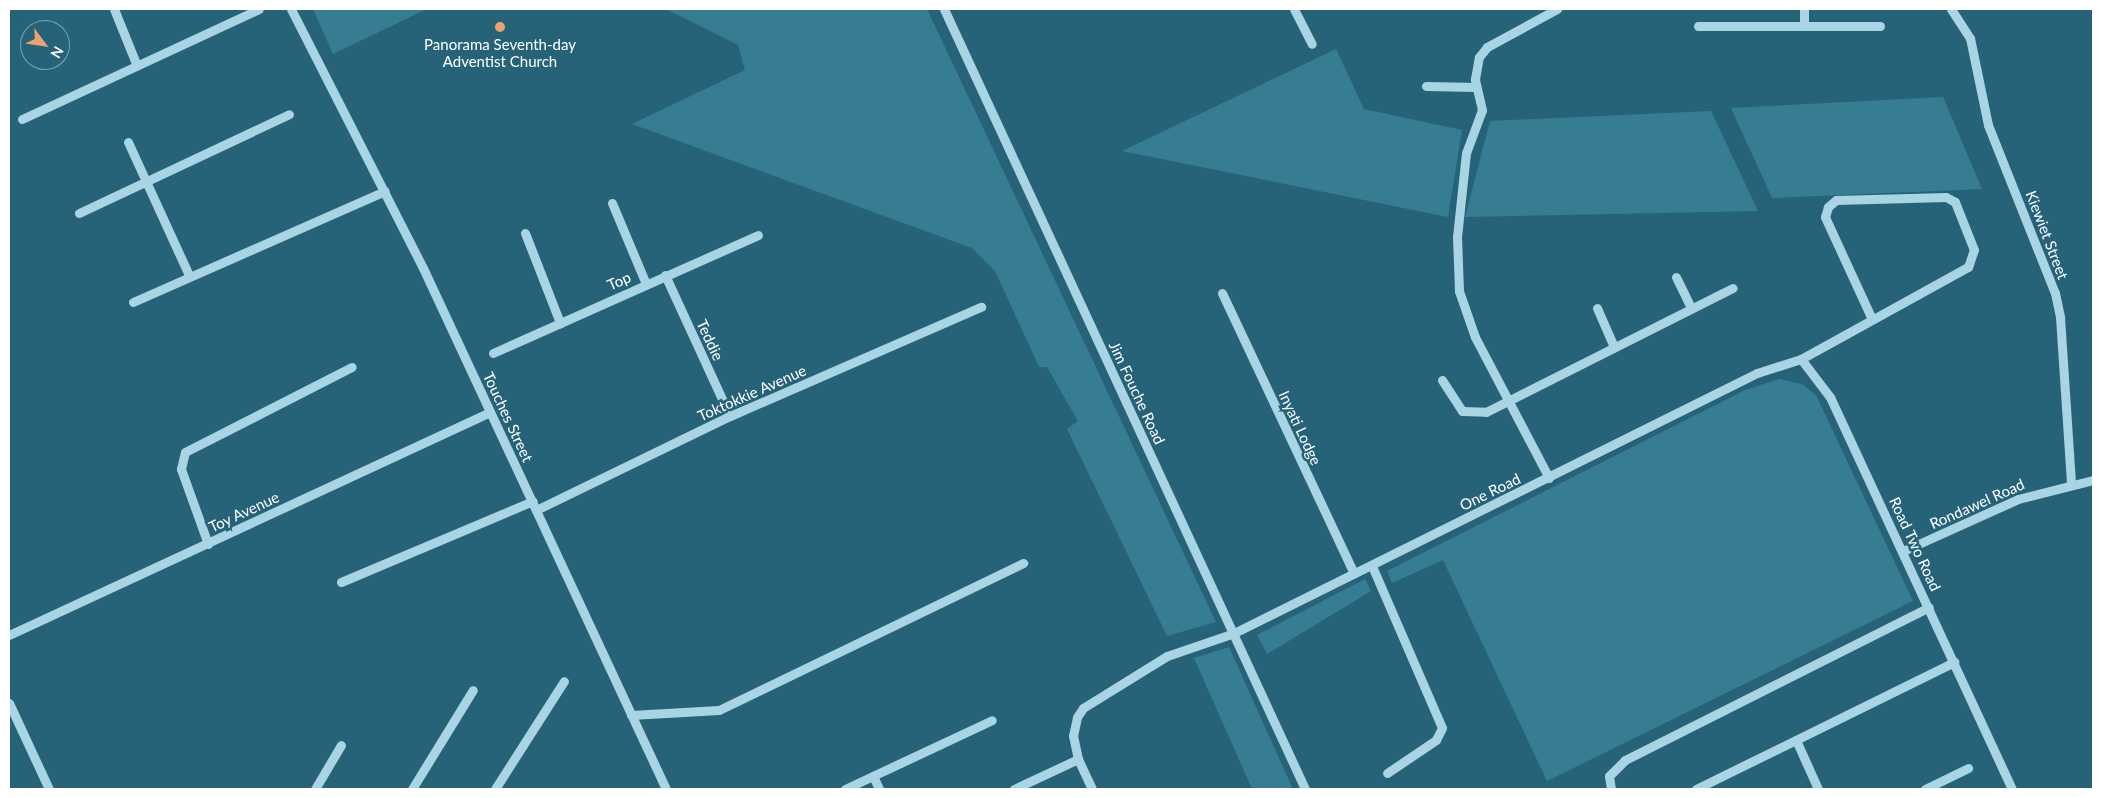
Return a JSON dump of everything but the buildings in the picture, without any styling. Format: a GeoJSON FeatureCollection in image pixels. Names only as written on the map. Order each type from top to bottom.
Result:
{"type":"FeatureCollection","features":[{"type":"Feature","properties":{"kind":"street"},"geometry":{"type":"LineString","coordinates":[[114,9],[137,66]]}},
{"type":"Feature","properties":{"kind":"street"},"geometry":{"type":"LineString","coordinates":[[22,120],[259,9]]}},
{"type":"Feature","properties":{"kind":"street","name":"Touches Street"},"geometry":{"type":"LineString","coordinates":[[291,9],[386,191],[535,505],[666,789]]}},
{"type":"Feature","properties":{"kind":"street","name":"Jim Fouche Road"},"geometry":{"type":"LineString","coordinates":[[944,9],[1306,789]]}},
{"type":"Feature","properties":{"kind":"street"},"geometry":{"type":"LineString","coordinates":[[1294,9],[1312,44]]}},
{"type":"Feature","properties":{"kind":"street"},"geometry":{"type":"LineString","coordinates":[[1549,478],[1475,337],[1459,291],[1457,236],[1466,153],[1482,110],[1476,87],[1476,65],[1487,46],[1558,9]]}},
{"type":"Feature","properties":{"kind":"street"},"geometry":{"type":"LineString","coordinates":[[1804,9],[1804,26]]}},
{"type":"Feature","properties":{"kind":"street","name":"Kiewiet Street"},"geometry":{"type":"LineString","coordinates":[[1951,9],[1970,38],[1988,125],[2031,226],[2058,309],[2071,483]]}},
{"type":"Feature","properties":{"kind":"street"},"geometry":{"type":"LineString","coordinates":[[1698,26],[1880,26]]}},
{"type":"Feature","properties":{"kind":"street"},"geometry":{"type":"LineString","coordinates":[[1426,86],[1476,87]]}},
{"type":"Feature","properties":{"kind":"street"},"geometry":{"type":"LineString","coordinates":[[79,213],[289,114]]}},
{"type":"Feature","properties":{"kind":"street"},"geometry":{"type":"LineString","coordinates":[[128,142],[189,275]]}},
{"type":"Feature","properties":{"kind":"street"},"geometry":{"type":"LineString","coordinates":[[133,302],[189,275],[386,191]]}},
{"type":"Feature","properties":{"kind":"street"},"geometry":{"type":"LineString","coordinates":[[1801,360],[1871,317],[1973,260],[1974,250],[1955,202],[1946,197],[1836,200],[1828,207],[1825,217],[1871,317]]}},
{"type":"Feature","properties":{"kind":"street"},"geometry":{"type":"LineString","coordinates":[[612,203],[646,284]]}},
{"type":"Feature","properties":{"kind":"street"},"geometry":{"type":"LineString","coordinates":[[525,233],[560,323]]}},
{"type":"Feature","properties":{"kind":"street","name":"Top"},"geometry":{"type":"LineString","coordinates":[[493,353],[758,235]]}},
{"type":"Feature","properties":{"kind":"street","name":"Teddie"},"geometry":{"type":"LineString","coordinates":[[665,276],[730,416]]}},
{"type":"Feature","properties":{"kind":"street"},"geometry":{"type":"LineString","coordinates":[[1676,277],[1691,308]]}},
{"type":"Feature","properties":{"kind":"street"},"geometry":{"type":"LineString","coordinates":[[1442,380],[1462,411],[1486,412],[1733,288]]}},
{"type":"Feature","properties":{"kind":"street","name":"Inyati Lodge"},"geometry":{"type":"LineString","coordinates":[[1222,293],[1354,574]]}},
{"type":"Feature","properties":{"kind":"street","name":"Toktokkie Avenue"},"geometry":{"type":"LineString","coordinates":[[341,582],[535,505],[730,416],[981,307]]}},
{"type":"Feature","properties":{"kind":"street"},"geometry":{"type":"LineString","coordinates":[[1597,308],[1614,347]]}},
{"type":"Feature","properties":{"kind":"street","name":"One Road"},"geometry":{"type":"LineString","coordinates":[[1092,789],[1078,759],[1073,729],[1084,708],[1181,648],[1234,633],[1757,373],[1801,360]]}},
{"type":"Feature","properties":{"kind":"street","name":"Road Two Road"},"geometry":{"type":"LineString","coordinates":[[1801,360],[1822,382],[1929,607],[2012,789]]}},
{"type":"Feature","properties":{"kind":"street"},"geometry":{"type":"LineString","coordinates":[[208,544],[181,469],[185,452],[352,367]]}},
{"type":"Feature","properties":{"kind":"street","name":"Toy Avenue"},"geometry":{"type":"LineString","coordinates":[[9,635],[490,412]]}},
{"type":"Feature","properties":{"kind":"street","name":"Rondawel Road"},"geometry":{"type":"LineString","coordinates":[[1903,552],[2018,499],[2071,483],[2093,480]]}},
{"type":"Feature","properties":{"kind":"street"},"geometry":{"type":"LineString","coordinates":[[631,715],[718,710],[1023,564]]}},
{"type":"Feature","properties":{"kind":"street"},"geometry":{"type":"LineString","coordinates":[[1372,566],[1442,728],[1436,740],[1387,773]]}},
{"type":"Feature","properties":{"kind":"street"},"geometry":{"type":"LineString","coordinates":[[1611,789],[1609,776],[1625,760],[1929,607]]}},
{"type":"Feature","properties":{"kind":"street"},"geometry":{"type":"LineString","coordinates":[[1696,789],[1954,662]]}},
{"type":"Feature","properties":{"kind":"street"},"geometry":{"type":"LineString","coordinates":[[495,789],[564,681]]}},
{"type":"Feature","properties":{"kind":"street"},"geometry":{"type":"LineString","coordinates":[[412,789],[474,690]]}},
{"type":"Feature","properties":{"kind":"street"},"geometry":{"type":"LineString","coordinates":[[9,703],[49,789]]}},
{"type":"Feature","properties":{"kind":"street"},"geometry":{"type":"LineString","coordinates":[[845,789],[992,720]]}},
{"type":"Feature","properties":{"kind":"street"},"geometry":{"type":"LineString","coordinates":[[1796,740],[1818,789]]}},
{"type":"Feature","properties":{"kind":"street"},"geometry":{"type":"LineString","coordinates":[[315,789],[341,745]]}},
{"type":"Feature","properties":{"kind":"street"},"geometry":{"type":"LineString","coordinates":[[1014,789],[1078,759]]}},
{"type":"Feature","properties":{"kind":"street"},"geometry":{"type":"LineString","coordinates":[[1925,789],[1968,768]]}},
{"type":"Feature","properties":{"kind":"street"},"geometry":{"type":"LineString","coordinates":[[873,776],[878,789]]}},
{"type":"Feature","properties":{"kind":"shaded area"},"geometry":{"type":"Polygon","coordinates":[[[313,9],[427,9],[333,54],[313,9]]]}},
{"type":"Feature","properties":{"kind":"shaded area"},"geometry":{"type":"Polygon","coordinates":[[[666,9],[927,9],[1216,622],[1167,636],[1067,429],[1078,421],[1047,367],[1039,367],[995,271],[972,248],[632,124],[745,70],[738,45],[666,9]]]}},
{"type":"Feature","properties":{"kind":"shaded area"},"geometry":{"type":"Polygon","coordinates":[[[1336,49],[1364,109],[1462,130],[1448,217],[1122,151],[1336,49]]]}},
{"type":"Feature","properties":{"kind":"shaded area"},"geometry":{"type":"Polygon","coordinates":[[[1943,97],[1982,189],[1772,198],[1731,108],[1943,97]]]}},
{"type":"Feature","properties":{"kind":"shaded area"},"geometry":{"type":"Polygon","coordinates":[[[1711,111],[1758,211],[1465,217],[1490,121],[1711,111]]]}},
{"type":"Feature","properties":{"kind":"shaded area"},"geometry":{"type":"Polygon","coordinates":[[[1779,379],[1802,384],[1816,395],[1913,601],[1547,781],[1443,560],[1392,583],[1387,571],[1745,390],[1779,379]]]}},
{"type":"Feature","properties":{"kind":"shaded area"},"geometry":{"type":"Polygon","coordinates":[[[1365,579],[1371,591],[1267,654],[1257,635],[1365,579]]]}},
{"type":"Feature","properties":{"kind":"shaded area"},"geometry":{"type":"Polygon","coordinates":[[[1229,647],[1293,789],[1252,789],[1194,658],[1229,647]]]}},
{"type":"Feature","properties":{"kind":"place","name":"Panorama Seventh-day Adventist Church"},"geometry":{"type":"Point","coordinates":[500,27]}}]}
